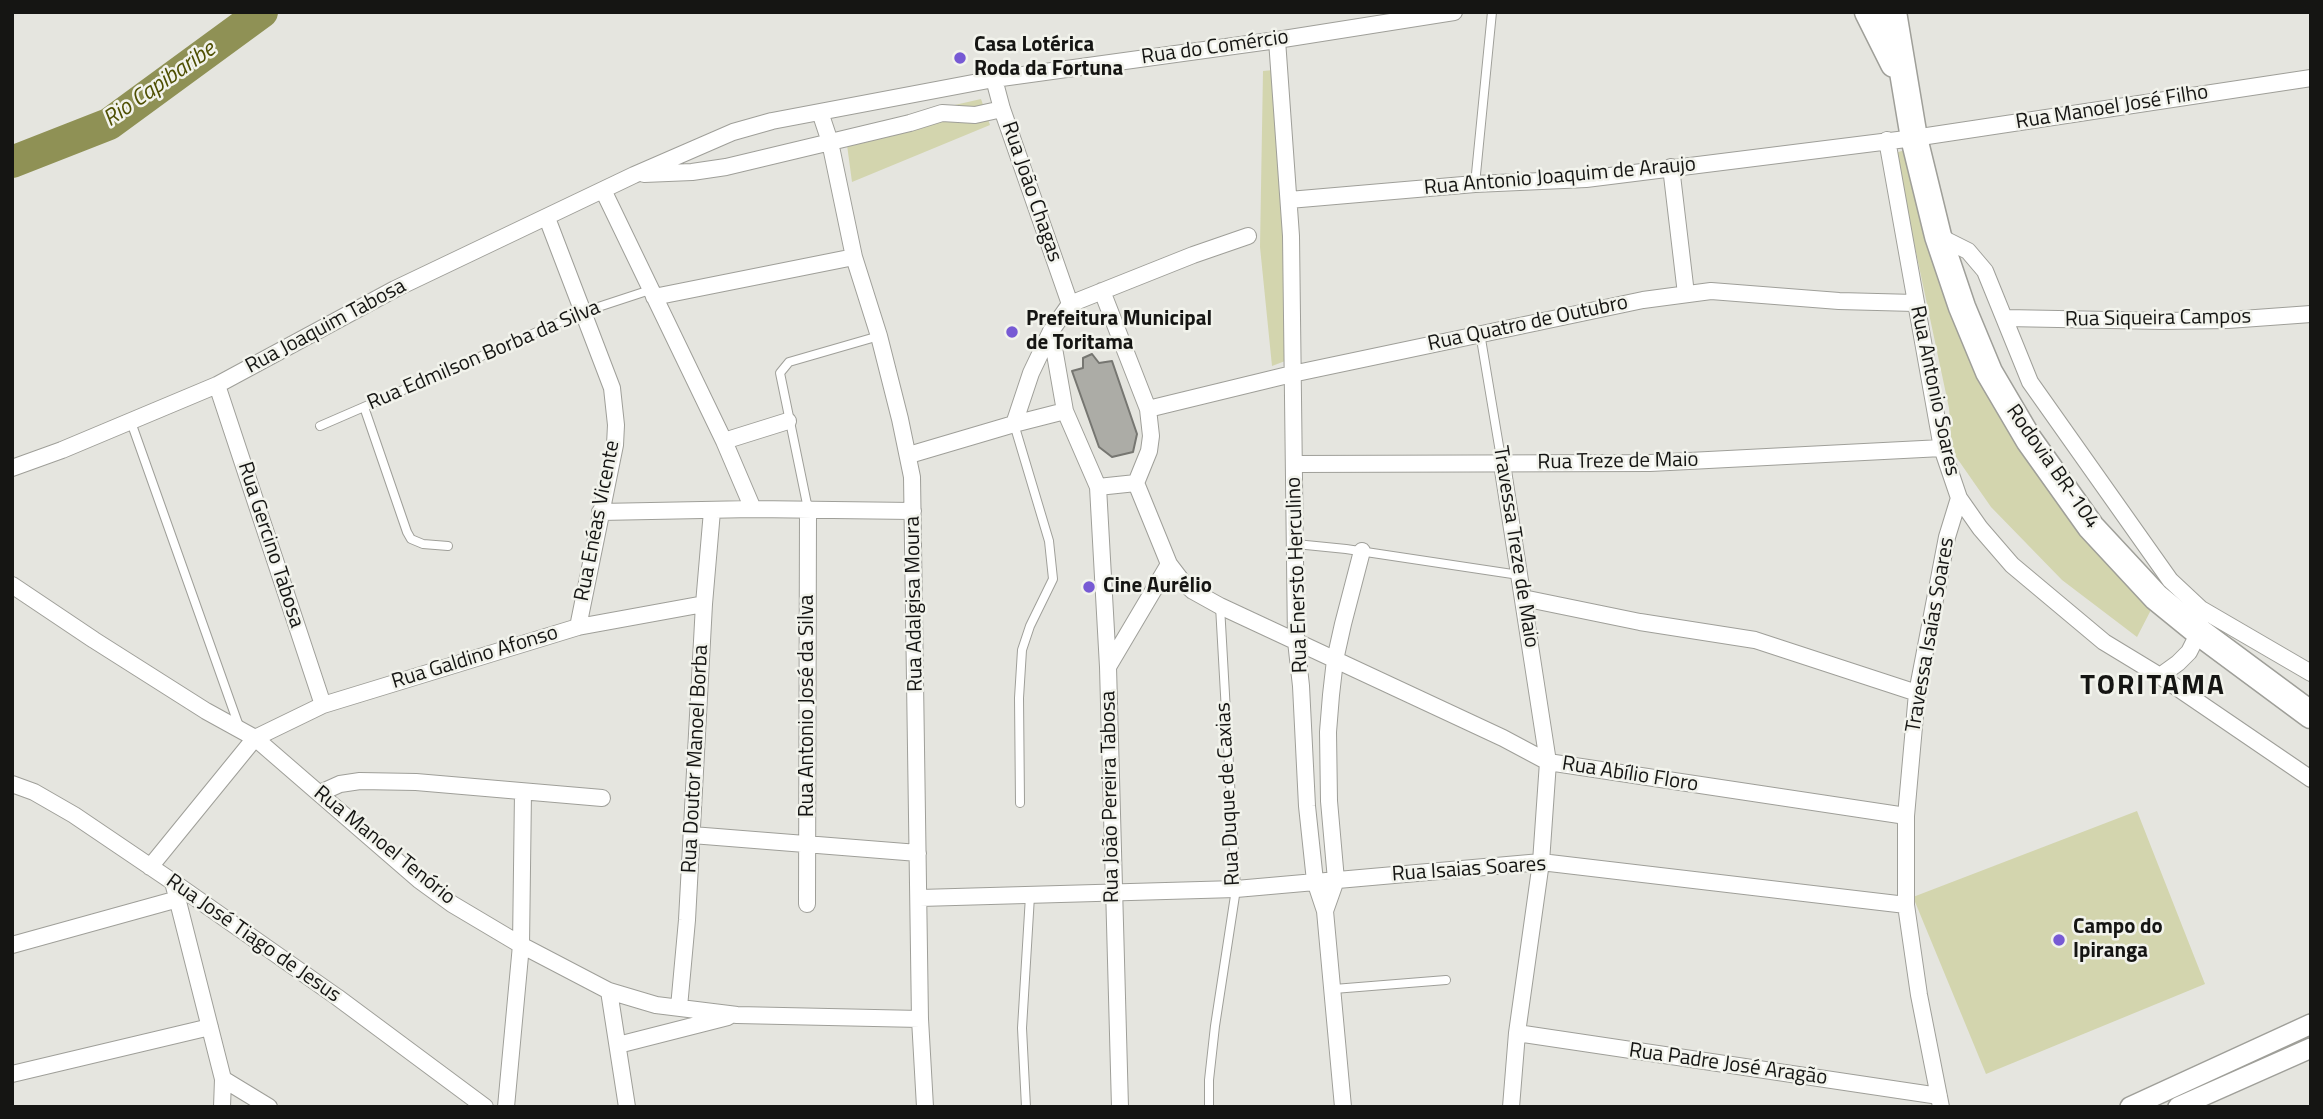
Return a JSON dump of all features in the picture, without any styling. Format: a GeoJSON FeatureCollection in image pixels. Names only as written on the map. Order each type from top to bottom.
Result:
{"type":"FeatureCollection","features":[{"type":"Feature","properties":{"kind":"highway"},"geometry":{"type":"LineString","coordinates":[[1868,12],[1904,84]]}},
{"type":"Feature","properties":{"kind":"highway","name":"Rodovia BR-104"},"geometry":{"type":"LineString","coordinates":[[1893,12],[1913,138],[1938,236],[1962,307],[1985,362],[2029,440],[2091,527],[2156,597],[2200,621],[2311,715]]}},
{"type":"Feature","properties":{"kind":"highway"},"geometry":{"type":"LineString","coordinates":[[1899,53],[1910,12]]}},
{"type":"Feature","properties":{"kind":"street","name":"Rua do Comércio"},"geometry":{"type":"LineString","coordinates":[[691,149],[746,128],[994,79],[1277,40],[1454,12]]}},
{"type":"Feature","properties":{"kind":"street","name":"Rua Enersto Herculino"},"geometry":{"type":"LineString","coordinates":[[1277,40],[1289,200],[1296,641],[1307,806],[1315,881],[1325,911],[1343,1107]]}},
{"type":"Feature","properties":{"kind":"street","name":"Rua Manoel José Filho"},"geometry":{"type":"LineString","coordinates":[[1913,138],[2311,78]]}},
{"type":"Feature","properties":{"kind":"street","name":"Rua João Chagas"},"geometry":{"type":"LineString","coordinates":[[994,79],[1070,304]]}},
{"type":"Feature","properties":{"kind":"street"},"geometry":{"type":"LineString","coordinates":[[830,142],[942,113],[975,115],[1002,108]]}},
{"type":"Feature","properties":{"kind":"street","name":"Rua Adalgisa Moura"},"geometry":{"type":"LineString","coordinates":[[820,112],[830,142],[855,257],[909,455],[912,477],[920,1019],[925,1107]]}},
{"type":"Feature","properties":{"kind":"street","name":"Rua Antonio Joaquim de Araujo"},"geometry":{"type":"LineString","coordinates":[[1289,200],[1475,184],[1586,179],[1913,138]]}},
{"type":"Feature","properties":{"kind":"street","name":"Rua Antonio Soares"},"geometry":{"type":"LineString","coordinates":[[1887,140],[1942,448],[1959,498],[1980,528],[2012,565],[2104,642],[2160,676],[2311,779]]}},
{"type":"Feature","properties":{"kind":"street","name":"Rua Joaquim Tabosa"},"geometry":{"type":"LineString","coordinates":[[635,175],[726,167],[830,142]]}},
{"type":"Feature","properties":{"kind":"street","name":"Rua Joaquim Tabosa"},"geometry":{"type":"LineString","coordinates":[[12,468],[217,385],[395,289],[691,149]]}},
{"type":"Feature","properties":{"kind":"street"},"geometry":{"type":"LineString","coordinates":[[1671,167],[1686,294]]}},
{"type":"Feature","properties":{"kind":"street"},"geometry":{"type":"LineString","coordinates":[[603,190],[724,441],[753,509]]}},
{"type":"Feature","properties":{"kind":"street","name":"Rua Enéas Vicente"},"geometry":{"type":"LineString","coordinates":[[547,218],[612,388],[615,407],[615,445],[578,627]]}},
{"type":"Feature","properties":{"kind":"street"},"geometry":{"type":"LineString","coordinates":[[1014,424],[1031,373],[1051,331],[1070,304],[1248,236]]}},
{"type":"Feature","properties":{"kind":"street"},"geometry":{"type":"LineString","coordinates":[[1938,236],[1968,251],[1984,271],[2006,318],[2030,383],[2200,621],[2311,673]]}},
{"type":"Feature","properties":{"kind":"street"},"geometry":{"type":"LineString","coordinates":[[652,294],[855,257]]}},
{"type":"Feature","properties":{"kind":"street"},"geometry":{"type":"LineString","coordinates":[[1102,291],[1147,409],[1151,436],[1149,451],[1136,483],[1169,564],[1108,667]]}},
{"type":"Feature","properties":{"kind":"street","name":"Rua Quatro de Outubro"},"geometry":{"type":"LineString","coordinates":[[1147,409],[1480,333],[1643,300],[1686,294],[1710,291],[1741,292],[1839,301],[1915,303]]}},
{"type":"Feature","properties":{"kind":"street","name":"Rua Siqueira Campos"},"geometry":{"type":"LineString","coordinates":[[2006,318],[2188,321],[2311,314]]}},
{"type":"Feature","properties":{"kind":"street"},"geometry":{"type":"LineString","coordinates":[[1051,331],[1065,411],[1098,487],[1136,483]]}},
{"type":"Feature","properties":{"kind":"street","name":"Rua Gercino Tabosa"},"geometry":{"type":"LineString","coordinates":[[217,385],[323,705]]}},
{"type":"Feature","properties":{"kind":"street"},"geometry":{"type":"LineString","coordinates":[[909,455],[1065,411]]}},
{"type":"Feature","properties":{"kind":"street"},"geometry":{"type":"LineString","coordinates":[[724,441],[788,421]]}},
{"type":"Feature","properties":{"kind":"street","name":"Rua Treze de Maio"},"geometry":{"type":"LineString","coordinates":[[1294,464],[1650,463],[1942,448]]}},
{"type":"Feature","properties":{"kind":"street","name":"Travessa Treze de Maio"},"geometry":{"type":"LineString","coordinates":[[1502,464],[1548,762],[1541,862],[1517,1033],[1511,1107]]}},
{"type":"Feature","properties":{"kind":"street","name":"Rua João Pereira Tabosa"},"geometry":{"type":"LineString","coordinates":[[1098,487],[1108,667],[1120,1107]]}},
{"type":"Feature","properties":{"kind":"street","name":"Travessa Isaías Soares"},"geometry":{"type":"LineString","coordinates":[[1940,1101],[1919,995],[1906,905],[1906,816],[1917,693],[1947,537],[1959,498]]}},
{"type":"Feature","properties":{"kind":"street"},"geometry":{"type":"LineString","coordinates":[[600,512],[753,509],[913,511]]}},
{"type":"Feature","properties":{"kind":"street","name":"Rua Antonio José da Silva"},"geometry":{"type":"LineString","coordinates":[[807,904],[808,509]]}},
{"type":"Feature","properties":{"kind":"street","name":"Rua Doutor Manoel Borba"},"geometry":{"type":"LineString","coordinates":[[678,1007],[692,835],[704,604],[712,511]]}},
{"type":"Feature","properties":{"kind":"street"},"geometry":{"type":"LineString","coordinates":[[1325,911],[1336,880],[1329,801],[1328,732],[1335,660],[1362,551]]}},
{"type":"Feature","properties":{"kind":"street","name":"Rua Abílio Floro"},"geometry":{"type":"LineString","coordinates":[[1169,564],[1182,582],[1220,606],[1503,738],[1548,762],[1906,816]]}},
{"type":"Feature","properties":{"kind":"street","name":"Rua Manoel Tenório"},"geometry":{"type":"LineString","coordinates":[[12,585],[206,711],[248,734],[419,880],[452,904],[521,945],[609,991],[656,1005],[737,1015],[920,1019]]}},
{"type":"Feature","properties":{"kind":"street"},"geometry":{"type":"LineString","coordinates":[[1523,598],[1640,622],[1755,640],[1917,693]]}},
{"type":"Feature","properties":{"kind":"street","name":"Rua Galdino Afonso"},"geometry":{"type":"LineString","coordinates":[[248,734],[323,705],[578,627],[704,604]]}},
{"type":"Feature","properties":{"kind":"street"},"geometry":{"type":"LineString","coordinates":[[2160,676],[2189,652],[2200,621]]}},
{"type":"Feature","properties":{"kind":"street"},"geometry":{"type":"LineString","coordinates":[[150,867],[248,734]]}},
{"type":"Feature","properties":{"kind":"street"},"geometry":{"type":"LineString","coordinates":[[320,793],[340,784],[360,781],[416,782],[602,797]]}},
{"type":"Feature","properties":{"kind":"street","name":"Rua José Tiago de Jesus"},"geometry":{"type":"LineString","coordinates":[[12,784],[34,792],[74,815],[173,882],[337,997],[485,1107]]}},
{"type":"Feature","properties":{"kind":"street"},"geometry":{"type":"LineString","coordinates":[[506,1107],[521,945],[523,792]]}},
{"type":"Feature","properties":{"kind":"street"},"geometry":{"type":"LineString","coordinates":[[692,835],[918,853]]}},
{"type":"Feature","properties":{"kind":"street","name":"Rua Isaias Soares"},"geometry":{"type":"LineString","coordinates":[[920,898],[1236,889],[1541,862],[1906,905]]}},
{"type":"Feature","properties":{"kind":"street"},"geometry":{"type":"LineString","coordinates":[[173,882],[222,1079],[222,1107]]}},
{"type":"Feature","properties":{"kind":"street"},"geometry":{"type":"LineString","coordinates":[[12,945],[178,899]]}},
{"type":"Feature","properties":{"kind":"street"},"geometry":{"type":"LineString","coordinates":[[609,991],[626,1107]]}},
{"type":"Feature","properties":{"kind":"street"},"geometry":{"type":"LineString","coordinates":[[618,1045],[737,1015]]}},
{"type":"Feature","properties":{"kind":"street"},"geometry":{"type":"LineString","coordinates":[[2130,1107],[2311,1024]]}},
{"type":"Feature","properties":{"kind":"street"},"geometry":{"type":"LineString","coordinates":[[12,1074],[210,1027]]}},
{"type":"Feature","properties":{"kind":"street","name":"Rua Padre José Aragão"},"geometry":{"type":"LineString","coordinates":[[1517,1033],[1940,1101]]}},
{"type":"Feature","properties":{"kind":"street"},"geometry":{"type":"LineString","coordinates":[[2178,1107],[2311,1048]]}},
{"type":"Feature","properties":{"kind":"street"},"geometry":{"type":"LineString","coordinates":[[222,1079],[269,1107]]}},
{"type":"Feature","properties":{"kind":"lane"},"geometry":{"type":"LineString","coordinates":[[1475,184],[1492,12]]}},
{"type":"Feature","properties":{"kind":"lane","name":"Rua Edmilson Borba da Silva"},"geometry":{"type":"LineString","coordinates":[[320,426],[583,313],[652,294]]}},
{"type":"Feature","properties":{"kind":"lane","name":"Travessa Treze de Maio"},"geometry":{"type":"LineString","coordinates":[[1480,333],[1502,464]]}},
{"type":"Feature","properties":{"kind":"lane"},"geometry":{"type":"LineString","coordinates":[[808,509],[780,373],[789,362],[878,336]]}},
{"type":"Feature","properties":{"kind":"lane"},"geometry":{"type":"LineString","coordinates":[[364,407],[407,532],[415,541],[448,546]]}},
{"type":"Feature","properties":{"kind":"lane"},"geometry":{"type":"LineString","coordinates":[[131,422],[248,734]]}},
{"type":"Feature","properties":{"kind":"lane"},"geometry":{"type":"LineString","coordinates":[[1014,424],[1049,541],[1053,579],[1030,625],[1022,650],[1018,698],[1020,803]]}},
{"type":"Feature","properties":{"kind":"lane"},"geometry":{"type":"LineString","coordinates":[[1296,544],[1362,551],[1519,575]]}},
{"type":"Feature","properties":{"kind":"lane","name":"Rua Duque de Caxias"},"geometry":{"type":"LineString","coordinates":[[1209,1107],[1215,1026],[1236,889],[1220,606]]}},
{"type":"Feature","properties":{"kind":"lane"},"geometry":{"type":"LineString","coordinates":[[1026,1107],[1022,1028],[1030,896]]}},
{"type":"Feature","properties":{"kind":"lane"},"geometry":{"type":"LineString","coordinates":[[1334,989],[1446,980]]}},
{"type":"Feature","properties":{"kind":"green space"},"geometry":{"type":"Polygon","coordinates":[[[1284,69],[1301,355],[1272,366],[1260,247],[1263,71],[1284,69]]]}},
{"type":"Feature","properties":{"kind":"green space"},"geometry":{"type":"Polygon","coordinates":[[[981,99],[990,125],[852,182],[845,130],[981,99]]]}},
{"type":"Feature","properties":{"kind":"green space"},"geometry":{"type":"Polygon","coordinates":[[[1905,150],[1972,360],[2152,608],[2137,637],[2062,580],[1991,507],[1952,451],[1949,408],[1895,153],[1905,150]]]}},
{"type":"Feature","properties":{"kind":"green space","name":"Campo do Ipiranga"},"geometry":{"type":"Polygon","coordinates":[[[2137,811],[2205,984],[1986,1074],[1913,897],[2137,811]]]}},
{"type":"Feature","properties":{"kind":"building"},"geometry":{"type":"Polygon","coordinates":[[[1092,354],[1099,363],[1112,361],[1137,434],[1133,452],[1112,457],[1099,447],[1072,371],[1083,368],[1083,358],[1092,354]]]}},
{"type":"Feature","properties":{"kind":"waterway","name":"Rio Capibaribe"},"geometry":{"type":"LineString","coordinates":[[12,162],[109,124],[262,12]]}},
{"type":"Feature","properties":{"kind":"place","name":"Casa Lotérica Roda da Fortuna"},"geometry":{"type":"Point","coordinates":[960,58]}},
{"type":"Feature","properties":{"kind":"place","name":"Prefeitura Municipal de Toritama"},"geometry":{"type":"Point","coordinates":[1012,332]}},
{"type":"Feature","properties":{"kind":"place","name":"Cine Aurélio"},"geometry":{"type":"Point","coordinates":[1089,587]}},
{"type":"Feature","properties":{"kind":"place","name":"Campo do Ipiranga"},"geometry":{"type":"Point","coordinates":[2059,940]}},
{"type":"Feature","properties":{"kind":"district","name":"TORITAMA"},"geometry":{"type":"Point","coordinates":[2153,687]}}]}
